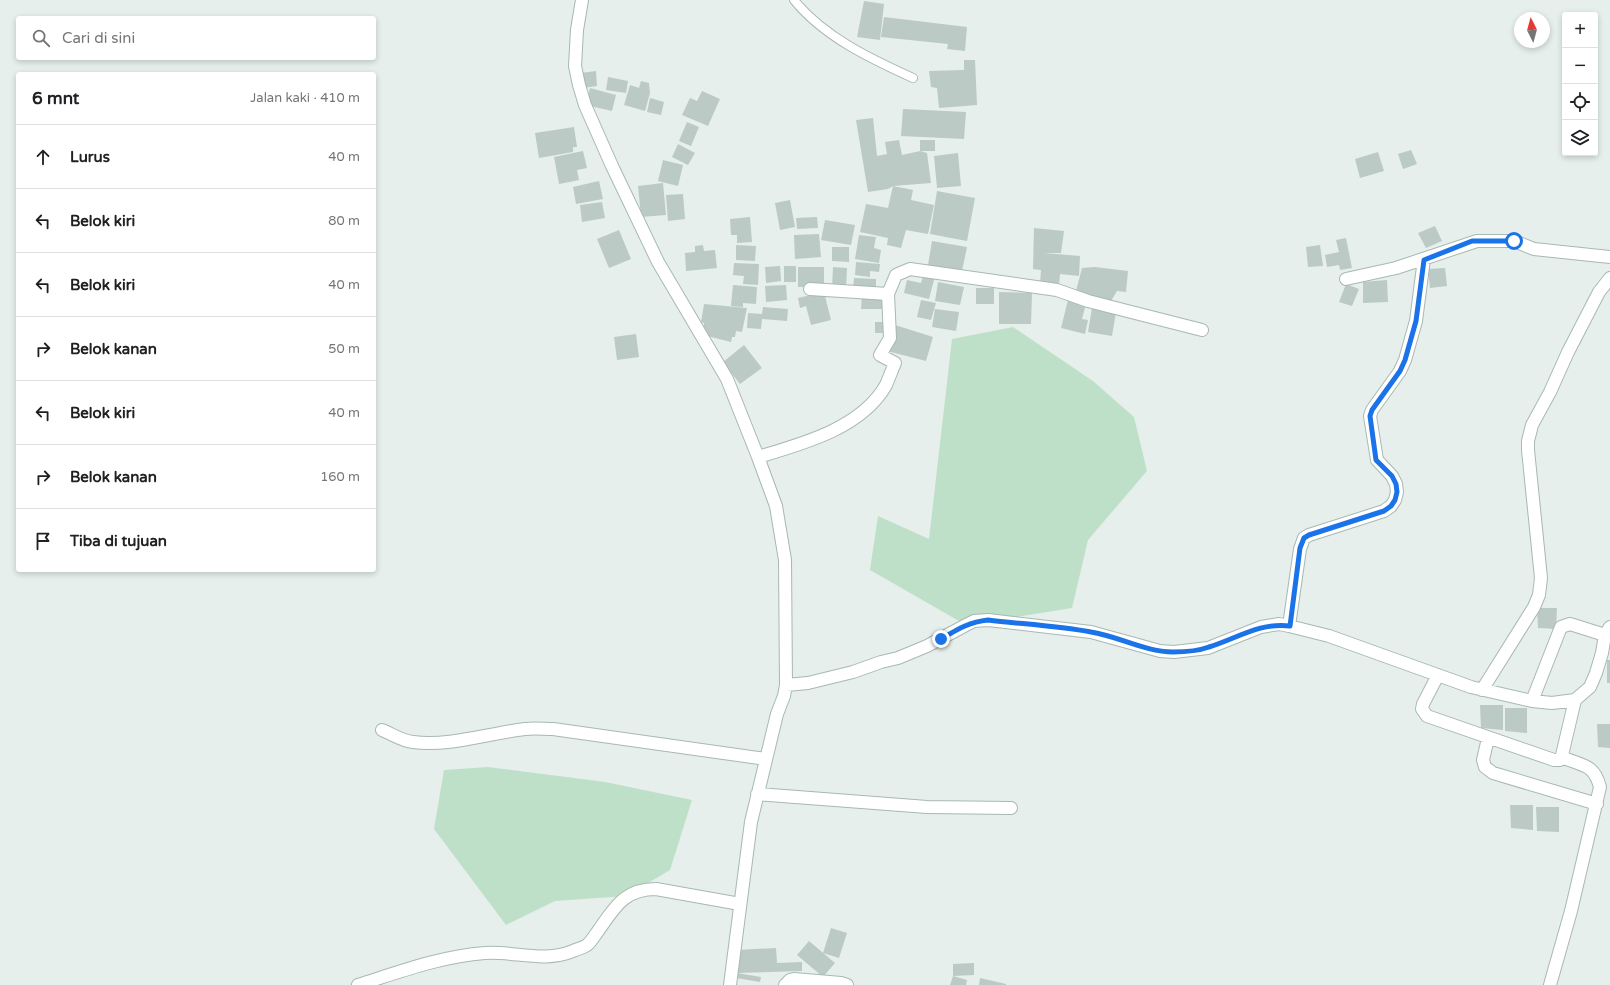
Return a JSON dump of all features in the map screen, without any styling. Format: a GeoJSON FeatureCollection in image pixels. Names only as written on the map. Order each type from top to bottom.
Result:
{"type":"FeatureCollection","features":[{"type":"Feature","properties":{"kind":"street"},"geometry":{"type":"LineString","coordinates":[[582,0],[576,36],[575,66],[585,105],[612,166],[658,262],[727,379],[776,506],[785,560],[786,685],[784,696],[777,714],[751,822],[740,904],[733,985]]}},
{"type":"Feature","properties":{"kind":"street"},"geometry":{"type":"LineString","coordinates":[[1346,279],[1424,260],[1465,244],[1477,241],[1514,241],[1534,249],[1610,257]]}},
{"type":"Feature","properties":{"kind":"street"},"geometry":{"type":"LineString","coordinates":[[1290,626],[1300,548],[1304,538],[1309,535],[1384,511],[1391,506],[1395,500],[1397,492],[1396,484],[1392,476],[1376,460],[1370,416],[1372,410],[1400,371],[1405,360],[1416,321],[1424,260]]}},
{"type":"Feature","properties":{"kind":"street"},"geometry":{"type":"LineString","coordinates":[[758,458],[798,446],[838,430],[869,406],[885,386],[895,362],[880,355],[890,338],[888,294],[896,274],[910,269],[1057,290],[1088,301],[1202,330]]}},
{"type":"Feature","properties":{"kind":"street"},"geometry":{"type":"LineString","coordinates":[[1482,690],[1534,607],[1540,591],[1541,578],[1528,450],[1530,432],[1595,299],[1610,278]]}},
{"type":"Feature","properties":{"kind":"street"},"geometry":{"type":"LineString","coordinates":[[810,289],[888,294]]}},
{"type":"Feature","properties":{"kind":"street"},"geometry":{"type":"LineString","coordinates":[[786,685],[808,684],[898,658],[927,646],[974,621],[988,620],[1091,632],[1125,640],[1160,651],[1174,652],[1208,648],[1261,627],[1279,624],[1330,636],[1482,690],[1532,701],[1552,703],[1575,700],[1590,687],[1596,673],[1608,631],[1570,624],[1561,627],[1532,701]]}},
{"type":"Feature","properties":{"kind":"street"},"geometry":{"type":"LineString","coordinates":[[1438,675],[1423,704],[1422,709],[1427,716],[1554,760],[1564,758],[1588,767],[1593,770],[1598,778],[1600,787],[1597,804],[1571,911],[1550,985]]}},
{"type":"Feature","properties":{"kind":"street"},"geometry":{"type":"LineString","coordinates":[[1564,758],[1562,751],[1575,700]]}},
{"type":"Feature","properties":{"kind":"street"},"geometry":{"type":"LineString","coordinates":[[382,730],[401,740],[413,742],[464,740],[526,729],[553,729],[766,759]]}},
{"type":"Feature","properties":{"kind":"street"},"geometry":{"type":"LineString","coordinates":[[1488,738],[1483,760],[1485,767],[1493,773],[1597,804]]}},
{"type":"Feature","properties":{"kind":"street"},"geometry":{"type":"LineString","coordinates":[[757,794],[927,807],[1011,808]]}},
{"type":"Feature","properties":{"kind":"street"},"geometry":{"type":"LineString","coordinates":[[358,985],[438,961],[461,956],[501,953],[542,957],[555,956],[571,952],[588,944],[619,902],[626,896],[646,889],[656,889],[740,904]]}},
{"type":"Feature","properties":{"kind":"street"},"geometry":{"type":"LineString","coordinates":[[785,985],[790,980],[794,979],[841,983],[846,985]]}},
{"type":"Feature","properties":{"kind":"lane"},"geometry":{"type":"LineString","coordinates":[[794,0],[818,25],[879,64],[913,78]]}},
{"type":"Feature","properties":{"kind":"green space"},"geometry":{"type":"Polygon","coordinates":[[[1013,327],[1093,381],[1134,417],[1147,471],[1088,540],[1072,608],[966,625],[870,570],[878,516],[929,539],[952,339],[1013,327]]]}},
{"type":"Feature","properties":{"kind":"green space"},"geometry":{"type":"Polygon","coordinates":[[[488,767],[605,782],[692,800],[670,870],[626,896],[555,901],[506,925],[434,829],[444,770],[488,767]]]}},
{"type":"Feature","properties":{"kind":"building"},"geometry":{"type":"Polygon","coordinates":[[[864,1],[884,4],[880,40],[857,37],[864,1]]]}},
{"type":"Feature","properties":{"kind":"building"},"geometry":{"type":"Polygon","coordinates":[[[884,17],[967,27],[965,51],[947,49],[948,44],[881,37],[884,17]]]}},
{"type":"Feature","properties":{"kind":"building"},"geometry":{"type":"Polygon","coordinates":[[[964,60],[975,60],[977,105],[939,108],[937,88],[931,87],[929,71],[964,70],[964,60]]]}},
{"type":"Feature","properties":{"kind":"building"},"geometry":{"type":"Polygon","coordinates":[[[596,71],[597,86],[582,88],[581,73],[596,71]]]}},
{"type":"Feature","properties":{"kind":"building"},"geometry":{"type":"Polygon","coordinates":[[[608,77],[628,81],[626,93],[606,90],[608,77]]]}},
{"type":"Feature","properties":{"kind":"building"},"geometry":{"type":"Polygon","coordinates":[[[641,81],[649,83],[650,93],[645,111],[624,105],[630,85],[639,88],[641,81]]]}},
{"type":"Feature","properties":{"kind":"building"},"geometry":{"type":"Polygon","coordinates":[[[590,88],[616,95],[612,111],[586,105],[590,88]]]}},
{"type":"Feature","properties":{"kind":"building"},"geometry":{"type":"Polygon","coordinates":[[[702,91],[720,99],[708,126],[682,115],[690,98],[697,101],[702,91]]]}},
{"type":"Feature","properties":{"kind":"building"},"geometry":{"type":"Polygon","coordinates":[[[650,98],[664,102],[661,115],[647,112],[650,98]]]}},
{"type":"Feature","properties":{"kind":"building"},"geometry":{"type":"Polygon","coordinates":[[[903,109],[966,112],[964,139],[901,136],[903,109]]]}},
{"type":"Feature","properties":{"kind":"building"},"geometry":{"type":"Polygon","coordinates":[[[873,118],[877,156],[887,154],[885,142],[899,140],[902,155],[920,151],[927,153],[931,183],[893,186],[888,189],[868,192],[856,120],[873,118]]]}},
{"type":"Feature","properties":{"kind":"building"},"geometry":{"type":"Polygon","coordinates":[[[687,122],[699,127],[691,146],[679,141],[687,122]]]}},
{"type":"Feature","properties":{"kind":"building"},"geometry":{"type":"Polygon","coordinates":[[[574,127],[577,147],[573,147],[573,152],[539,158],[535,133],[574,127]]]}},
{"type":"Feature","properties":{"kind":"building"},"geometry":{"type":"Polygon","coordinates":[[[920,140],[935,140],[935,151],[920,151],[920,140]]]}},
{"type":"Feature","properties":{"kind":"building"},"geometry":{"type":"Polygon","coordinates":[[[678,144],[695,153],[688,165],[672,157],[678,144]]]}},
{"type":"Feature","properties":{"kind":"building"},"geometry":{"type":"Polygon","coordinates":[[[1411,150],[1417,164],[1403,169],[1398,154],[1411,150]]]}},
{"type":"Feature","properties":{"kind":"building"},"geometry":{"type":"Polygon","coordinates":[[[583,151],[587,168],[577,170],[579,180],[559,184],[554,157],[583,151]]]}},
{"type":"Feature","properties":{"kind":"building"},"geometry":{"type":"Polygon","coordinates":[[[1378,152],[1384,171],[1360,178],[1355,159],[1378,152]]]}},
{"type":"Feature","properties":{"kind":"building"},"geometry":{"type":"Polygon","coordinates":[[[958,153],[961,186],[937,188],[934,156],[958,153]]]}},
{"type":"Feature","properties":{"kind":"building"},"geometry":{"type":"Polygon","coordinates":[[[663,160],[683,165],[678,186],[658,181],[663,160]]]}},
{"type":"Feature","properties":{"kind":"building"},"geometry":{"type":"Polygon","coordinates":[[[599,181],[603,199],[576,204],[573,187],[599,181]]]}},
{"type":"Feature","properties":{"kind":"building"},"geometry":{"type":"Polygon","coordinates":[[[663,183],[666,215],[641,217],[638,186],[663,183]]]}},
{"type":"Feature","properties":{"kind":"building"},"geometry":{"type":"Polygon","coordinates":[[[893,186],[913,190],[911,200],[934,205],[928,234],[906,230],[901,248],[887,245],[888,238],[860,232],[866,204],[888,208],[893,186]]]}},
{"type":"Feature","properties":{"kind":"building"},"geometry":{"type":"Polygon","coordinates":[[[937,191],[975,198],[967,241],[930,234],[937,191]]]}},
{"type":"Feature","properties":{"kind":"building"},"geometry":{"type":"Polygon","coordinates":[[[683,194],[685,219],[668,221],[666,195],[683,194]]]}},
{"type":"Feature","properties":{"kind":"building"},"geometry":{"type":"Polygon","coordinates":[[[790,200],[795,227],[780,230],[775,203],[790,200]]]}},
{"type":"Feature","properties":{"kind":"building"},"geometry":{"type":"Polygon","coordinates":[[[602,202],[605,218],[582,222],[580,205],[602,202]]]}},
{"type":"Feature","properties":{"kind":"building"},"geometry":{"type":"Polygon","coordinates":[[[750,217],[752,242],[737,243],[737,235],[731,235],[730,219],[750,217]]]}},
{"type":"Feature","properties":{"kind":"building"},"geometry":{"type":"Polygon","coordinates":[[[817,217],[818,228],[797,229],[796,218],[817,217]]]}},
{"type":"Feature","properties":{"kind":"building"},"geometry":{"type":"Polygon","coordinates":[[[825,220],[855,225],[851,245],[821,240],[825,220]]]}},
{"type":"Feature","properties":{"kind":"building"},"geometry":{"type":"Polygon","coordinates":[[[1435,226],[1442,241],[1426,248],[1418,233],[1435,226]]]}},
{"type":"Feature","properties":{"kind":"building"},"geometry":{"type":"Polygon","coordinates":[[[1034,228],[1064,231],[1061,253],[1044,253],[1080,256],[1079,276],[1060,274],[1059,285],[1040,284],[1041,270],[1033,269],[1034,228]]]}},
{"type":"Feature","properties":{"kind":"building"},"geometry":{"type":"Polygon","coordinates":[[[619,230],[631,259],[609,268],[597,239],[619,230]]]}},
{"type":"Feature","properties":{"kind":"building"},"geometry":{"type":"Polygon","coordinates":[[[819,234],[821,257],[795,259],[794,235],[819,234]]]}},
{"type":"Feature","properties":{"kind":"building"},"geometry":{"type":"Polygon","coordinates":[[[859,235],[876,237],[874,248],[881,250],[879,263],[855,259],[859,235]]]}},
{"type":"Feature","properties":{"kind":"building"},"geometry":{"type":"Polygon","coordinates":[[[1346,238],[1352,268],[1340,270],[1339,265],[1327,267],[1325,255],[1339,252],[1336,240],[1346,238]]]}},
{"type":"Feature","properties":{"kind":"building"},"geometry":{"type":"Polygon","coordinates":[[[932,241],[967,247],[962,271],[928,265],[932,241]]]}},
{"type":"Feature","properties":{"kind":"building"},"geometry":{"type":"Polygon","coordinates":[[[703,245],[704,251],[715,250],[717,268],[686,271],[685,253],[695,252],[695,246],[703,245]]]}},
{"type":"Feature","properties":{"kind":"building"},"geometry":{"type":"Polygon","coordinates":[[[736,245],[756,246],[755,261],[736,260],[736,245]]]}},
{"type":"Feature","properties":{"kind":"building"},"geometry":{"type":"Polygon","coordinates":[[[1320,245],[1323,266],[1308,267],[1306,247],[1320,245]]]}},
{"type":"Feature","properties":{"kind":"building"},"geometry":{"type":"Polygon","coordinates":[[[832,247],[849,247],[849,262],[832,261],[832,247]]]}},
{"type":"Feature","properties":{"kind":"building"},"geometry":{"type":"Polygon","coordinates":[[[856,262],[880,264],[879,272],[870,271],[870,277],[855,275],[856,262]]]}},
{"type":"Feature","properties":{"kind":"building"},"geometry":{"type":"Polygon","coordinates":[[[734,263],[759,264],[758,285],[743,284],[744,276],[733,275],[734,263]]]}},
{"type":"Feature","properties":{"kind":"building"},"geometry":{"type":"Polygon","coordinates":[[[780,266],[781,281],[766,283],[765,267],[780,266]]]}},
{"type":"Feature","properties":{"kind":"building"},"geometry":{"type":"Polygon","coordinates":[[[784,266],[796,266],[796,282],[784,282],[784,266]]]}},
{"type":"Feature","properties":{"kind":"building"},"geometry":{"type":"Polygon","coordinates":[[[798,267],[824,267],[824,287],[798,287],[798,267]]]}},
{"type":"Feature","properties":{"kind":"building"},"geometry":{"type":"Polygon","coordinates":[[[833,267],[847,268],[846,289],[832,289],[833,267]]]}},
{"type":"Feature","properties":{"kind":"building"},"geometry":{"type":"Polygon","coordinates":[[[1095,267],[1128,271],[1126,292],[1117,291],[1111,301],[1090,298],[1076,291],[1082,268],[1095,267]]]}},
{"type":"Feature","properties":{"kind":"building"},"geometry":{"type":"Polygon","coordinates":[[[1445,268],[1447,286],[1430,288],[1428,269],[1445,268]]]}},
{"type":"Feature","properties":{"kind":"building"},"geometry":{"type":"Polygon","coordinates":[[[924,273],[935,276],[929,299],[904,293],[907,280],[921,283],[924,273]]]}},
{"type":"Feature","properties":{"kind":"building"},"geometry":{"type":"Polygon","coordinates":[[[854,278],[876,279],[876,291],[853,290],[854,278]]]}},
{"type":"Feature","properties":{"kind":"building"},"geometry":{"type":"Polygon","coordinates":[[[1387,280],[1388,302],[1363,303],[1363,282],[1387,280]]]}},
{"type":"Feature","properties":{"kind":"building"},"geometry":{"type":"Polygon","coordinates":[[[938,282],[964,287],[960,305],[935,301],[938,282]]]}},
{"type":"Feature","properties":{"kind":"building"},"geometry":{"type":"Polygon","coordinates":[[[1346,284],[1359,289],[1352,306],[1339,302],[1346,284]]]}},
{"type":"Feature","properties":{"kind":"building"},"geometry":{"type":"Polygon","coordinates":[[[733,285],[757,287],[756,304],[743,303],[743,307],[731,306],[733,285]]]}},
{"type":"Feature","properties":{"kind":"building"},"geometry":{"type":"Polygon","coordinates":[[[786,285],[787,300],[766,302],[765,286],[786,285]]]}},
{"type":"Feature","properties":{"kind":"building"},"geometry":{"type":"Polygon","coordinates":[[[976,288],[994,288],[994,304],[976,304],[976,288]]]}},
{"type":"Feature","properties":{"kind":"building"},"geometry":{"type":"Polygon","coordinates":[[[824,292],[831,320],[811,325],[806,306],[800,308],[798,298],[824,292]]]}},
{"type":"Feature","properties":{"kind":"building"},"geometry":{"type":"Polygon","coordinates":[[[999,292],[1032,293],[1031,324],[999,324],[999,292]]]}},
{"type":"Feature","properties":{"kind":"building"},"geometry":{"type":"Polygon","coordinates":[[[862,295],[886,295],[886,309],[861,309],[862,295]]]}},
{"type":"Feature","properties":{"kind":"building"},"geometry":{"type":"Polygon","coordinates":[[[921,300],[936,303],[931,320],[917,317],[921,300]]]}},
{"type":"Feature","properties":{"kind":"building"},"geometry":{"type":"Polygon","coordinates":[[[1068,300],[1086,304],[1082,319],[1088,320],[1085,334],[1061,328],[1068,300]]]}},
{"type":"Feature","properties":{"kind":"building"},"geometry":{"type":"Polygon","coordinates":[[[704,304],[747,308],[742,332],[736,331],[735,337],[732,337],[731,342],[703,335],[704,323],[701,322],[704,304]]]}},
{"type":"Feature","properties":{"kind":"building"},"geometry":{"type":"Polygon","coordinates":[[[763,307],[788,309],[787,321],[762,319],[761,329],[747,328],[748,313],[762,314],[763,307]]]}},
{"type":"Feature","properties":{"kind":"building"},"geometry":{"type":"Polygon","coordinates":[[[1092,308],[1116,312],[1112,336],[1088,332],[1092,308]]]}},
{"type":"Feature","properties":{"kind":"building"},"geometry":{"type":"Polygon","coordinates":[[[935,309],[959,312],[956,331],[932,327],[935,309]]]}},
{"type":"Feature","properties":{"kind":"building"},"geometry":{"type":"Polygon","coordinates":[[[875,322],[887,322],[887,333],[875,333],[875,322]]]}},
{"type":"Feature","properties":{"kind":"building"},"geometry":{"type":"Polygon","coordinates":[[[895,325],[933,337],[926,361],[887,351],[895,325]]]}},
{"type":"Feature","properties":{"kind":"building"},"geometry":{"type":"Polygon","coordinates":[[[636,334],[639,357],[617,360],[614,337],[636,334]]]}},
{"type":"Feature","properties":{"kind":"building"},"geometry":{"type":"Polygon","coordinates":[[[744,345],[762,368],[740,384],[723,362],[744,345]]]}},
{"type":"Feature","properties":{"kind":"building"},"geometry":{"type":"Polygon","coordinates":[[[1537,608],[1557,608],[1556,629],[1538,628],[1537,608]]]}},
{"type":"Feature","properties":{"kind":"building"},"geometry":{"type":"Polygon","coordinates":[[[1607,660],[1610,660],[1610,683],[1607,683],[1607,660]]]}},
{"type":"Feature","properties":{"kind":"building"},"geometry":{"type":"Polygon","coordinates":[[[1480,705],[1503,705],[1503,730],[1481,728],[1480,705]]]}},
{"type":"Feature","properties":{"kind":"building"},"geometry":{"type":"Polygon","coordinates":[[[1505,708],[1527,708],[1527,733],[1505,731],[1505,708]]]}},
{"type":"Feature","properties":{"kind":"building"},"geometry":{"type":"Polygon","coordinates":[[[1597,724],[1610,724],[1610,748],[1598,747],[1597,724]]]}},
{"type":"Feature","properties":{"kind":"building"},"geometry":{"type":"Polygon","coordinates":[[[1510,805],[1533,805],[1533,830],[1511,828],[1510,805]]]}},
{"type":"Feature","properties":{"kind":"building"},"geometry":{"type":"Polygon","coordinates":[[[1536,807],[1559,807],[1559,832],[1537,831],[1536,807]]]}},
{"type":"Feature","properties":{"kind":"building"},"geometry":{"type":"Polygon","coordinates":[[[831,928],[847,933],[839,958],[823,953],[831,928]]]}},
{"type":"Feature","properties":{"kind":"building"},"geometry":{"type":"Polygon","coordinates":[[[809,941],[835,963],[823,977],[797,955],[809,941]]]}},
{"type":"Feature","properties":{"kind":"building"},"geometry":{"type":"Polygon","coordinates":[[[776,948],[777,963],[802,962],[802,971],[737,973],[736,950],[776,948]]]}},
{"type":"Feature","properties":{"kind":"building"},"geometry":{"type":"Polygon","coordinates":[[[974,963],[974,975],[953,976],[953,964],[974,963]]]}},
{"type":"Feature","properties":{"kind":"building"},"geometry":{"type":"Polygon","coordinates":[[[737,973],[761,977],[760,982],[736,978],[737,973]]]}},
{"type":"Feature","properties":{"kind":"building"},"geometry":{"type":"Polygon","coordinates":[[[953,976],[967,980],[966,985],[950,985],[953,976]]]}},
{"type":"Feature","properties":{"kind":"building"},"geometry":{"type":"Polygon","coordinates":[[[980,978],[1006,984],[1006,985],[979,985],[980,978]]]}},
{"type":"Feature","properties":{"kind":"route"},"geometry":{"type":"LineString","coordinates":[[941,639],[974,621],[988,620],[1091,632],[1125,640],[1160,651],[1174,652],[1208,648],[1261,627],[1279,624],[1290,626],[1300,548],[1304,538],[1309,535],[1384,511],[1391,506],[1395,500],[1397,492],[1396,484],[1392,476],[1376,460],[1374,431],[1370,416],[1372,410],[1403,366],[1416,321],[1424,260],[1472,241],[1514,241]]}}]}
